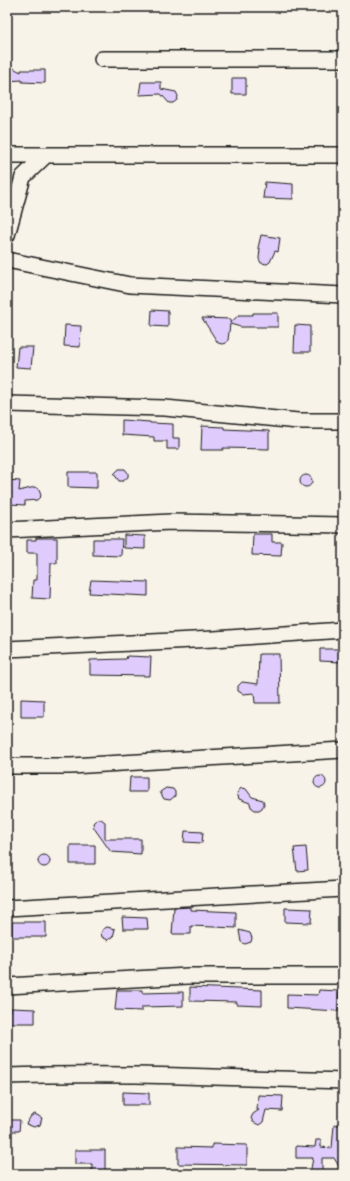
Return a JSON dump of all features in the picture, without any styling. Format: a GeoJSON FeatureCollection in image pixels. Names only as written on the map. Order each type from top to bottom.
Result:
{"type":"FeatureCollection","features":[{"type":"Feature","properties":{"kind":"street"},"geometry":{"type":"LineString","coordinates":[[102,59],[343,59]]}},
{"type":"Feature","properties":{"kind":"street"},"geometry":{"type":"LineString","coordinates":[[7,155],[343,155]]}},
{"type":"Feature","properties":{"kind":"street"},"geometry":{"type":"LineString","coordinates":[[7,235],[23,177],[46,156]]}},
{"type":"Feature","properties":{"kind":"street"},"geometry":{"type":"LineString","coordinates":[[7,260],[130,285],[343,295]]}},
{"type":"Feature","properties":{"kind":"street"},"geometry":{"type":"LineString","coordinates":[[7,404],[165,408],[298,422],[343,421]]}},
{"type":"Feature","properties":{"kind":"street"},"geometry":{"type":"LineString","coordinates":[[7,530],[171,522],[343,525]]}},
{"type":"Feature","properties":{"kind":"street"},"geometry":{"type":"LineString","coordinates":[[7,649],[214,639],[343,630]]}},
{"type":"Feature","properties":{"kind":"street"},"geometry":{"type":"LineString","coordinates":[[7,766],[71,766],[343,750]]}},
{"type":"Feature","properties":{"kind":"street"},"geometry":{"type":"LineString","coordinates":[[7,908],[343,889]]}},
{"type":"Feature","properties":{"kind":"street"},"geometry":{"type":"LineString","coordinates":[[7,986],[188,976],[343,976]]}},
{"type":"Feature","properties":{"kind":"street"},"geometry":{"type":"LineString","coordinates":[[7,1076],[56,1074],[343,1080]]}},
{"type":"Feature","properties":{"kind":"building"},"geometry":{"type":"Polygon","coordinates":[[[7,65],[21,72],[21,70],[45,70],[45,83],[22,82],[22,80],[7,81],[7,65]]]}},
{"type":"Feature","properties":{"kind":"building"},"geometry":{"type":"Polygon","coordinates":[[[232,78],[246,78],[246,94],[232,94],[232,78]]]}},
{"type":"Feature","properties":{"kind":"building"},"geometry":{"type":"Polygon","coordinates":[[[141,82],[161,82],[161,89],[176,92],[178,96],[177,100],[173,103],[169,103],[161,94],[139,95],[141,82]]]}},
{"type":"Feature","properties":{"kind":"building"},"geometry":{"type":"Polygon","coordinates":[[[265,182],[293,184],[293,199],[263,198],[265,182]]]}},
{"type":"Feature","properties":{"kind":"building"},"geometry":{"type":"Polygon","coordinates":[[[261,235],[280,238],[278,252],[275,251],[270,262],[267,264],[261,263],[259,259],[260,248],[258,248],[261,235]]]}},
{"type":"Feature","properties":{"kind":"building"},"geometry":{"type":"Polygon","coordinates":[[[152,310],[168,311],[168,327],[151,326],[152,310]]]}},
{"type":"Feature","properties":{"kind":"building"},"geometry":{"type":"Polygon","coordinates":[[[253,313],[278,313],[278,327],[241,327],[230,324],[228,340],[226,343],[222,344],[218,343],[202,318],[231,319],[230,323],[239,315],[253,315],[253,313]]]}},
{"type":"Feature","properties":{"kind":"building"},"geometry":{"type":"Polygon","coordinates":[[[65,325],[81,326],[80,347],[64,346],[65,325]]]}},
{"type":"Feature","properties":{"kind":"building"},"geometry":{"type":"Polygon","coordinates":[[[295,325],[310,326],[310,352],[294,352],[295,325]]]}},
{"type":"Feature","properties":{"kind":"building"},"geometry":{"type":"Polygon","coordinates":[[[18,347],[33,347],[31,368],[16,367],[18,347]]]}},
{"type":"Feature","properties":{"kind":"building"},"geometry":{"type":"Polygon","coordinates":[[[122,420],[173,424],[173,438],[179,438],[179,449],[167,449],[167,441],[154,441],[154,437],[122,435],[122,420]]]}},
{"type":"Feature","properties":{"kind":"building"},"geometry":{"type":"Polygon","coordinates":[[[202,426],[224,427],[224,429],[269,431],[269,449],[223,448],[223,450],[201,450],[202,426]]]}},
{"type":"Feature","properties":{"kind":"building"},"geometry":{"type":"Polygon","coordinates":[[[119,469],[125,469],[128,473],[128,477],[123,481],[119,481],[114,474],[119,469]]]}},
{"type":"Feature","properties":{"kind":"building"},"geometry":{"type":"Polygon","coordinates":[[[68,472],[97,472],[97,488],[68,487],[68,472]]]}},
{"type":"Feature","properties":{"kind":"building"},"geometry":{"type":"Polygon","coordinates":[[[304,475],[308,475],[312,481],[308,487],[304,487],[300,483],[300,479],[304,475]]]}},
{"type":"Feature","properties":{"kind":"building"},"geometry":{"type":"Polygon","coordinates":[[[7,480],[20,481],[19,491],[35,487],[39,489],[41,496],[37,500],[25,501],[25,505],[10,504],[10,502],[7,502],[7,494],[12,493],[7,493],[7,480]]]}},
{"type":"Feature","properties":{"kind":"building"},"geometry":{"type":"Polygon","coordinates":[[[253,534],[272,534],[272,542],[282,542],[281,556],[252,555],[253,534]]]}},
{"type":"Feature","properties":{"kind":"building"},"geometry":{"type":"Polygon","coordinates":[[[124,535],[145,536],[145,549],[124,548],[124,535]]]}},
{"type":"Feature","properties":{"kind":"building"},"geometry":{"type":"Polygon","coordinates":[[[36,538],[57,538],[57,563],[51,563],[50,599],[32,598],[33,580],[37,580],[37,553],[27,553],[27,540],[36,540],[36,538]]]}},
{"type":"Feature","properties":{"kind":"building"},"geometry":{"type":"Polygon","coordinates":[[[93,539],[122,539],[121,556],[93,555],[93,539]]]}},
{"type":"Feature","properties":{"kind":"building"},"geometry":{"type":"Polygon","coordinates":[[[91,580],[148,582],[148,596],[89,593],[91,580]]]}},
{"type":"Feature","properties":{"kind":"building"},"geometry":{"type":"Polygon","coordinates":[[[320,649],[342,649],[340,662],[320,661],[320,649]]]}},
{"type":"Feature","properties":{"kind":"building"},"geometry":{"type":"Polygon","coordinates":[[[259,654],[279,654],[280,703],[255,703],[254,693],[243,694],[238,691],[238,686],[242,682],[258,684],[259,654]]]}},
{"type":"Feature","properties":{"kind":"building"},"geometry":{"type":"Polygon","coordinates":[[[127,656],[151,657],[150,676],[90,675],[90,660],[126,659],[127,656]]]}},
{"type":"Feature","properties":{"kind":"building"},"geometry":{"type":"Polygon","coordinates":[[[21,699],[44,700],[44,717],[21,717],[21,699]]]}},
{"type":"Feature","properties":{"kind":"building"},"geometry":{"type":"Polygon","coordinates":[[[318,776],[322,776],[326,782],[322,788],[318,788],[314,784],[314,780],[318,776]]]}},
{"type":"Feature","properties":{"kind":"building"},"geometry":{"type":"Polygon","coordinates":[[[130,777],[147,777],[147,792],[129,792],[130,777]]]}},
{"type":"Feature","properties":{"kind":"building"},"geometry":{"type":"Polygon","coordinates":[[[166,788],[173,789],[175,792],[175,796],[170,800],[164,799],[160,792],[166,788]]]}},
{"type":"Feature","properties":{"kind":"building"},"geometry":{"type":"Polygon","coordinates":[[[241,788],[246,789],[252,797],[263,800],[264,804],[262,808],[255,810],[251,807],[250,803],[239,799],[237,793],[241,788]]]}},
{"type":"Feature","properties":{"kind":"building"},"geometry":{"type":"Polygon","coordinates":[[[97,819],[101,819],[105,822],[105,839],[141,839],[141,854],[111,852],[94,828],[93,823],[97,819]]]}},
{"type":"Feature","properties":{"kind":"building"},"geometry":{"type":"Polygon","coordinates":[[[185,831],[203,832],[202,843],[184,842],[185,831]]]}},
{"type":"Feature","properties":{"kind":"building"},"geometry":{"type":"Polygon","coordinates":[[[70,845],[95,845],[95,864],[70,864],[70,845]]]}},
{"type":"Feature","properties":{"kind":"building"},"geometry":{"type":"Polygon","coordinates":[[[306,847],[308,870],[297,871],[294,848],[306,847]]]}},
{"type":"Feature","properties":{"kind":"building"},"geometry":{"type":"Polygon","coordinates":[[[42,855],[46,855],[50,861],[46,867],[42,867],[38,863],[38,859],[42,855]]]}},
{"type":"Feature","properties":{"kind":"building"},"geometry":{"type":"Polygon","coordinates":[[[191,907],[191,910],[236,912],[236,928],[191,926],[191,934],[172,934],[174,908],[191,907]]]}},
{"type":"Feature","properties":{"kind":"building"},"geometry":{"type":"Polygon","coordinates":[[[285,908],[312,909],[311,923],[285,922],[285,908]]]}},
{"type":"Feature","properties":{"kind":"building"},"geometry":{"type":"Polygon","coordinates":[[[122,917],[147,918],[148,929],[123,929],[122,917]]]}},
{"type":"Feature","properties":{"kind":"building"},"geometry":{"type":"Polygon","coordinates":[[[12,922],[46,922],[46,937],[12,937],[12,922]]]}},
{"type":"Feature","properties":{"kind":"building"},"geometry":{"type":"Polygon","coordinates":[[[107,927],[115,929],[113,937],[108,940],[102,937],[101,933],[103,929],[107,927]]]}},
{"type":"Feature","properties":{"kind":"building"},"geometry":{"type":"Polygon","coordinates":[[[239,930],[250,933],[252,938],[251,942],[245,944],[241,942],[239,930]]]}},
{"type":"Feature","properties":{"kind":"building"},"geometry":{"type":"Polygon","coordinates":[[[190,987],[262,990],[262,1006],[237,1005],[237,1002],[190,1001],[190,987]]]}},
{"type":"Feature","properties":{"kind":"building"},"geometry":{"type":"Polygon","coordinates":[[[117,990],[142,990],[142,993],[183,992],[183,1006],[142,1007],[142,1011],[115,1010],[117,990]]]}},
{"type":"Feature","properties":{"kind":"building"},"geometry":{"type":"Polygon","coordinates":[[[319,990],[339,991],[338,1011],[287,1008],[287,994],[318,995],[319,990]]]}},
{"type":"Feature","properties":{"kind":"building"},"geometry":{"type":"Polygon","coordinates":[[[11,1008],[35,1009],[35,1023],[10,1023],[11,1008]]]}},
{"type":"Feature","properties":{"kind":"building"},"geometry":{"type":"Polygon","coordinates":[[[123,1092],[149,1093],[149,1105],[123,1105],[123,1092]]]}},
{"type":"Feature","properties":{"kind":"building"},"geometry":{"type":"Polygon","coordinates":[[[258,1095],[283,1096],[282,1111],[266,1110],[263,1122],[259,1125],[253,1122],[251,1118],[253,1114],[259,1110],[257,1110],[258,1095]]]}},
{"type":"Feature","properties":{"kind":"building"},"geometry":{"type":"Polygon","coordinates":[[[35,1114],[42,1118],[40,1125],[34,1127],[26,1124],[31,1116],[35,1114]]]}},
{"type":"Feature","properties":{"kind":"building"},"geometry":{"type":"Polygon","coordinates":[[[8,1120],[20,1120],[19,1131],[8,1131],[8,1120]]]}},
{"type":"Feature","properties":{"kind":"building"},"geometry":{"type":"Polygon","coordinates":[[[334,1125],[343,1125],[343,1173],[334,1158],[322,1158],[322,1174],[310,1174],[313,1158],[296,1158],[296,1146],[315,1147],[316,1140],[321,1140],[321,1147],[332,1148],[334,1125]]]}},
{"type":"Feature","properties":{"kind":"building"},"geometry":{"type":"Polygon","coordinates":[[[212,1144],[247,1145],[247,1165],[178,1164],[178,1147],[212,1148],[212,1144]]]}},
{"type":"Feature","properties":{"kind":"building"},"geometry":{"type":"Polygon","coordinates":[[[75,1150],[105,1150],[105,1172],[92,1172],[92,1164],[75,1164],[75,1150]]]}}]}
